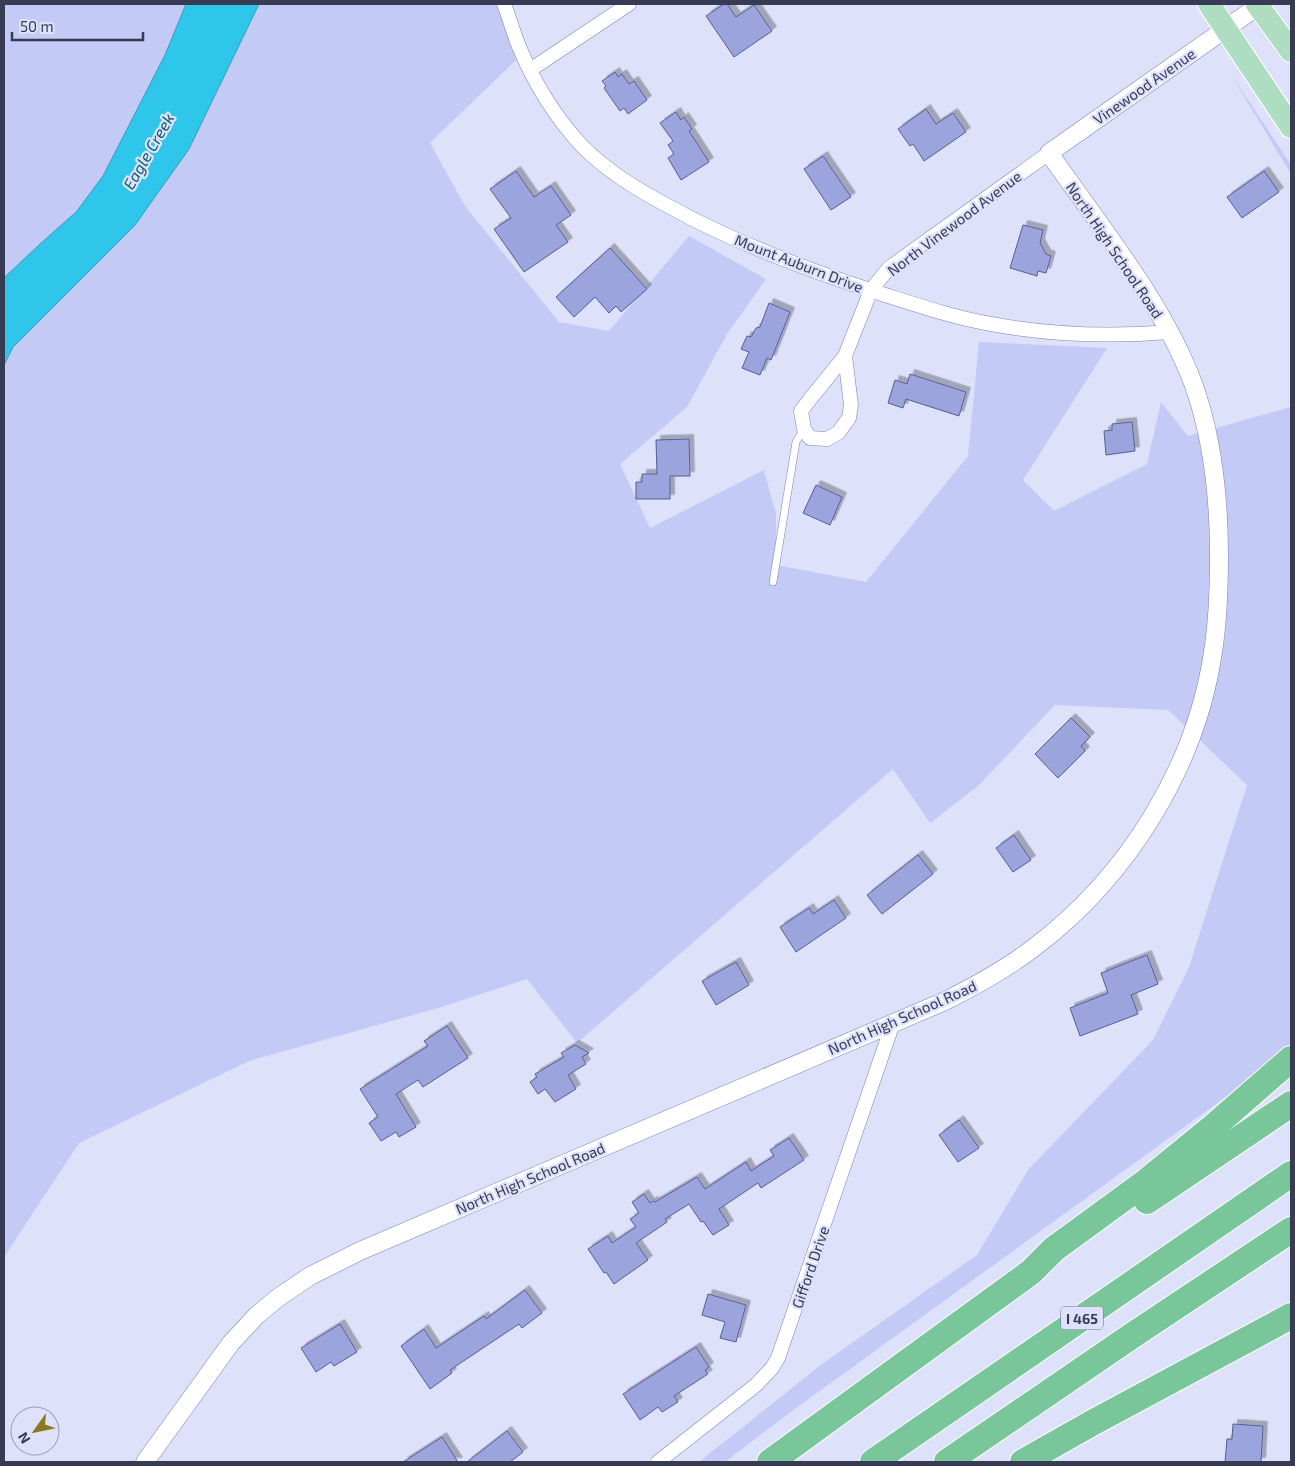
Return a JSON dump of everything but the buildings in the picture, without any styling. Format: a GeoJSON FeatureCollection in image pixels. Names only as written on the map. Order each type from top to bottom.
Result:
{"type":"FeatureCollection","features":[{"type":"Feature","properties":{"kind":"highway"},"geometry":{"type":"LineString","coordinates":[[770,1462],[1031,1272],[1054,1249],[1143,1184],[1213,1128],[1291,1059]]}},
{"type":"Feature","properties":{"kind":"highway"},"geometry":{"type":"LineString","coordinates":[[1031,1272],[1061,1259],[1291,1104]]}},
{"type":"Feature","properties":{"kind":"highway","name":"I 465"},"geometry":{"type":"LineString","coordinates":[[874,1462],[1291,1174]]}},
{"type":"Feature","properties":{"kind":"highway","name":"I 465"},"geometry":{"type":"LineString","coordinates":[[947,1462],[1291,1230]]}},
{"type":"Feature","properties":{"kind":"highway"},"geometry":{"type":"LineString","coordinates":[[1023,1462],[1291,1316]]}},
{"type":"Feature","properties":{"kind":"main road"},"geometry":{"type":"LineString","coordinates":[[1209,4],[1232,24],[1291,127]]}},
{"type":"Feature","properties":{"kind":"main road"},"geometry":{"type":"LineString","coordinates":[[1259,4],[1291,51]]}},
{"type":"Feature","properties":{"kind":"street","name":"Mount Auburn Drive"},"geometry":{"type":"LineString","coordinates":[[504,4],[530,70],[567,129],[596,159],[630,185],[685,216],[781,260],[943,314],[1006,327],[1055,332],[1096,334],[1170,332]]}},
{"type":"Feature","properties":{"kind":"street"},"geometry":{"type":"LineString","coordinates":[[530,70],[629,4]]}},
{"type":"Feature","properties":{"kind":"street","name":"Vinewood Avenue"},"geometry":{"type":"LineString","coordinates":[[1049,153],[1259,4]]}},
{"type":"Feature","properties":{"kind":"street","name":"North Vinewood Avenue"},"geometry":{"type":"LineString","coordinates":[[845,356],[851,405],[849,418],[838,433],[827,439],[810,438],[804,428],[801,412],[810,398],[845,356],[870,290],[889,268],[1049,153]]}},
{"type":"Feature","properties":{"kind":"street","name":"North High School Road"},"geometry":{"type":"LineString","coordinates":[[145,1462],[231,1343],[257,1315],[310,1276],[360,1250],[945,1001],[980,983],[1021,957],[1059,927],[1101,886],[1131,848],[1157,808],[1183,756],[1199,710],[1213,654],[1218,606],[1218,507],[1207,430],[1193,383],[1170,332],[1147,292],[1049,153]]}},
{"type":"Feature","properties":{"kind":"street","name":"Gifford Drive"},"geometry":{"type":"LineString","coordinates":[[658,1462],[756,1385],[772,1368],[778,1358],[893,1023]]}},
{"type":"Feature","properties":{"kind":"lane"},"geometry":{"type":"LineString","coordinates":[[773,582],[796,442],[804,428]]}},
{"type":"Feature","properties":{"kind":"shaded area"},"geometry":{"type":"Polygon","coordinates":[[[4,4],[186,4],[165,55],[103,176],[69,219],[4,278],[4,4]]]}},
{"type":"Feature","properties":{"kind":"shaded area"},"geometry":{"type":"Polygon","coordinates":[[[259,4],[501,4],[516,60],[430,143],[465,206],[559,322],[609,331],[689,236],[766,279],[727,334],[687,407],[620,464],[650,528],[764,470],[776,514],[776,565],[866,582],[968,456],[979,342],[1107,348],[1023,480],[1054,511],[1147,464],[1161,402],[1188,436],[1291,407],[1291,1061],[1252,1078],[792,1411],[725,1462],[699,1462],[822,1364],[977,1255],[1028,1170],[1153,1040],[1189,967],[1247,785],[1168,710],[1055,705],[978,786],[930,823],[893,769],[577,1043],[527,979],[438,1008],[249,1061],[79,1143],[4,1257],[4,365],[13,347],[135,225],[189,149],[259,4]]]}},
{"type":"Feature","properties":{"kind":"shaded area"},"geometry":{"type":"Polygon","coordinates":[[[1230,73],[1291,165],[1291,174],[1230,73]]]}},
{"type":"Feature","properties":{"kind":"water","name":"Eagle Creek"},"geometry":{"type":"Polygon","coordinates":[[[186,4],[259,4],[189,149],[135,225],[13,347],[4,365],[4,278],[76,212],[103,176],[165,55],[186,4]]]}}]}
